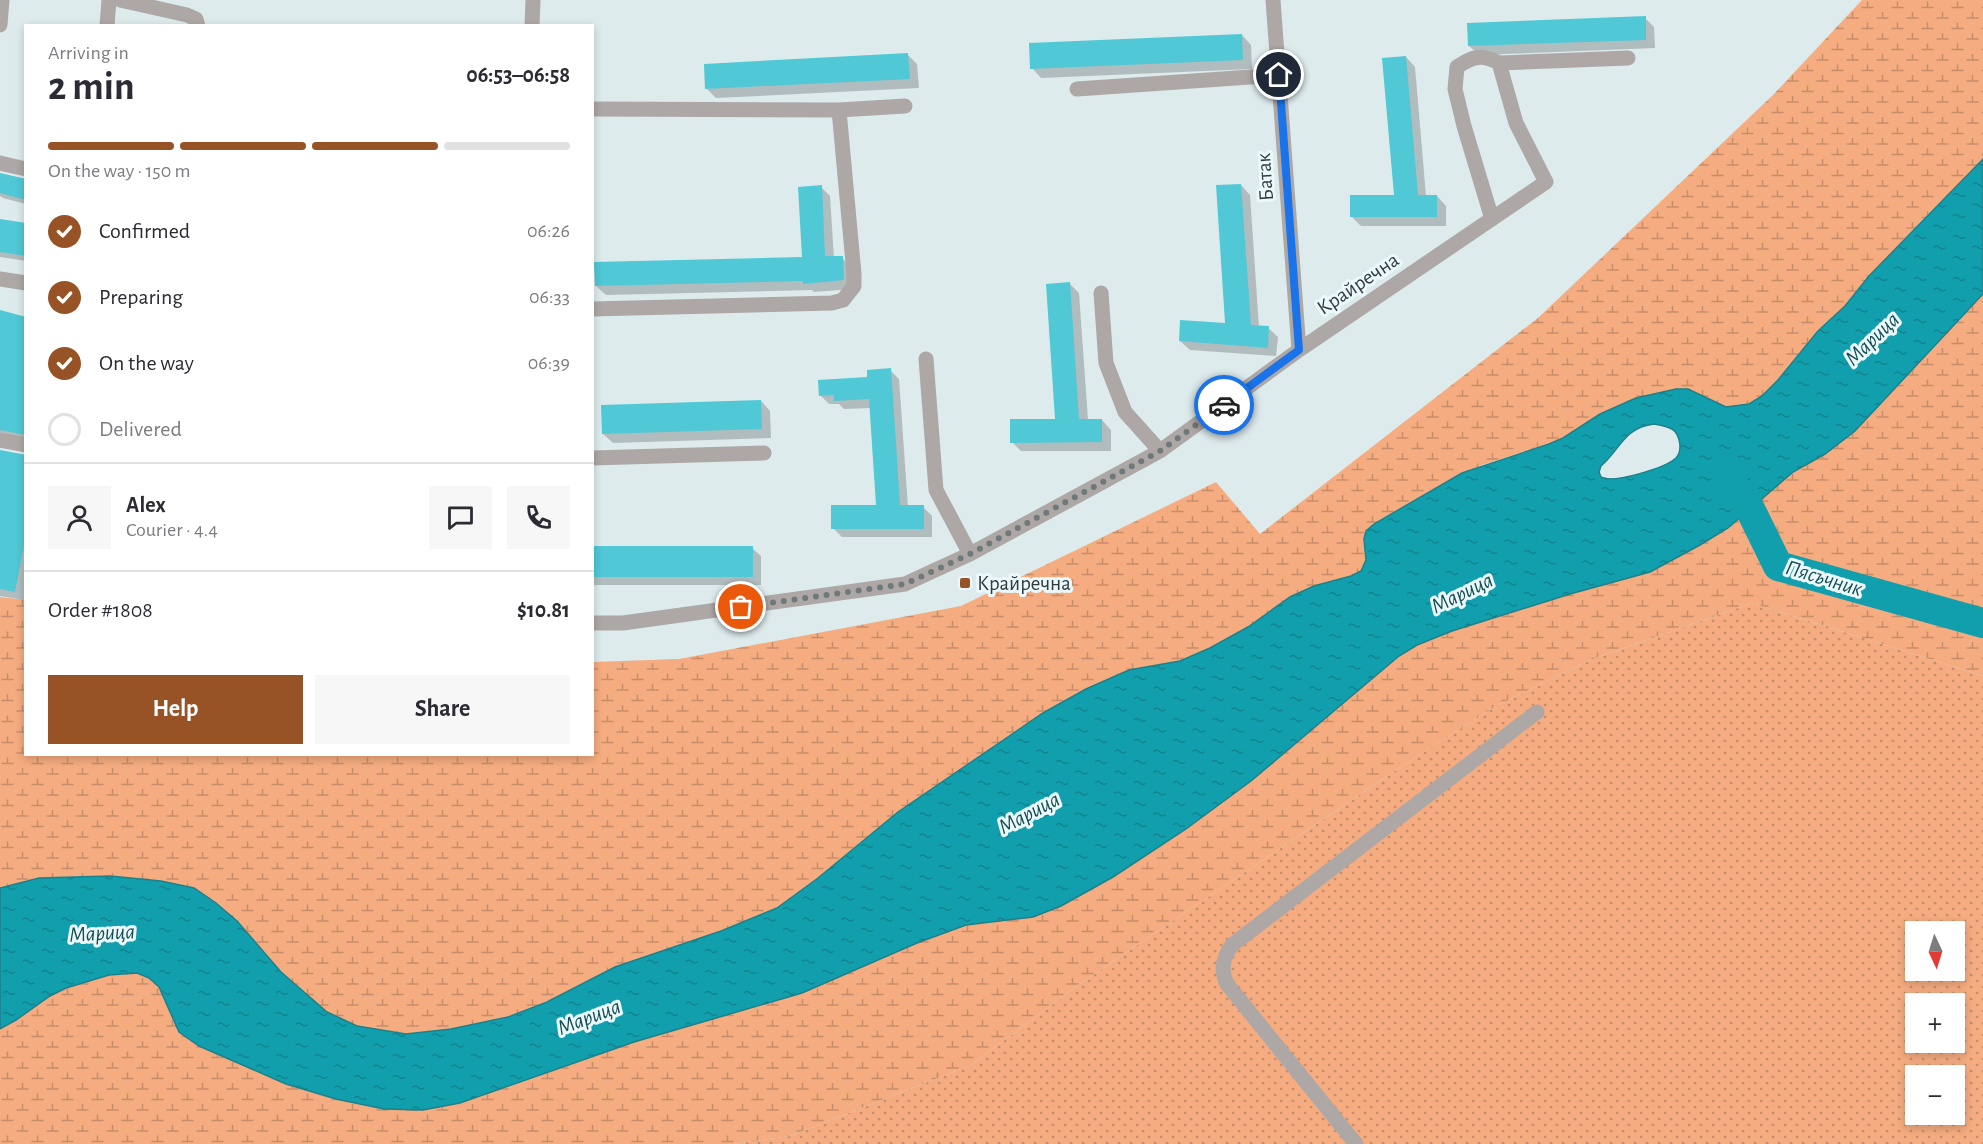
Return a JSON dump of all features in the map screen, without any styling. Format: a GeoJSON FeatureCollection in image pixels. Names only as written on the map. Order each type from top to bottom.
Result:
{"type":"FeatureCollection","features":[{"type":"Feature","properties":{"kind":"street"},"geometry":{"type":"LineString","coordinates":[[0,25],[2,0]]}},
{"type":"Feature","properties":{"kind":"street"},"geometry":{"type":"LineString","coordinates":[[107,24],[109,0]]}},
{"type":"Feature","properties":{"kind":"street"},"geometry":{"type":"LineString","coordinates":[[120,0],[187,15],[196,19],[197,24]]}},
{"type":"Feature","properties":{"kind":"street"},"geometry":{"type":"LineString","coordinates":[[532,24],[533,0]]}},
{"type":"Feature","properties":{"kind":"street","name":"Батак"},"geometry":{"type":"LineString","coordinates":[[1273,0],[1299,350]]}},
{"type":"Feature","properties":{"kind":"street"},"geometry":{"type":"LineString","coordinates":[[1492,219],[1455,89],[1458,67],[1468,60],[1486,57],[1499,63],[1628,58]]}},
{"type":"Feature","properties":{"kind":"street","name":"Крайречна"},"geometry":{"type":"LineString","coordinates":[[594,623],[623,623],[905,584],[970,554],[1160,451],[1299,350],[1546,182],[1516,123],[1499,63]]}},
{"type":"Feature","properties":{"kind":"street"},"geometry":{"type":"LineString","coordinates":[[1077,89],[1279,75]]}},
{"type":"Feature","properties":{"kind":"street"},"geometry":{"type":"LineString","coordinates":[[594,109],[839,110],[905,106]]}},
{"type":"Feature","properties":{"kind":"street"},"geometry":{"type":"LineString","coordinates":[[594,309],[832,303],[843,300],[854,286],[839,110]]}},
{"type":"Feature","properties":{"kind":"street"},"geometry":{"type":"LineString","coordinates":[[0,163],[24,169]]}},
{"type":"Feature","properties":{"kind":"street"},"geometry":{"type":"LineString","coordinates":[[0,279],[24,283]]}},
{"type":"Feature","properties":{"kind":"street"},"geometry":{"type":"LineString","coordinates":[[1101,293],[1106,363],[1125,412],[1160,451]]}},
{"type":"Feature","properties":{"kind":"street"},"geometry":{"type":"LineString","coordinates":[[926,360],[936,490],[970,554]]}},
{"type":"Feature","properties":{"kind":"street"},"geometry":{"type":"LineString","coordinates":[[3,441],[24,445]]}},
{"type":"Feature","properties":{"kind":"street"},"geometry":{"type":"LineString","coordinates":[[594,458],[765,453]]}},
{"type":"Feature","properties":{"kind":"street"},"geometry":{"type":"LineString","coordinates":[[1356,1144],[1227,984],[1222,973],[1224,956],[1232,945],[1537,712]]}},
{"type":"Feature","properties":{"kind":"green space"},"geometry":{"type":"Polygon","coordinates":[[[1862,0],[1983,0],[1983,159],[1869,276],[1845,306],[1818,331],[1762,396],[1749,404],[1726,407],[1688,389],[1676,389],[1636,398],[1600,414],[1563,438],[1482,465],[1374,524],[1366,531],[1364,539],[1366,560],[1361,571],[1314,586],[1290,597],[1248,627],[1210,648],[1180,661],[1129,670],[1043,713],[898,812],[818,878],[777,908],[508,1017],[451,1029],[406,1034],[357,1026],[327,1012],[281,972],[237,921],[194,888],[161,881],[110,876],[39,878],[0,888],[0,597],[24,600],[24,756],[594,756],[594,662],[679,659],[961,606],[1216,482],[1260,534],[1538,318],[1774,94],[1862,0]]]}},
{"type":"Feature","properties":{"kind":"green space"},"geometry":{"type":"Polygon","coordinates":[[[1983,294],[1983,676],[1752,603],[1590,660],[1498,705],[1405,764],[1084,981],[971,1065],[790,1136],[734,1144],[0,1144],[0,1029],[66,988],[109,975],[137,973],[150,978],[159,987],[179,1032],[199,1046],[286,1084],[336,1099],[505,1088],[634,1042],[802,993],[917,943],[966,925],[997,921],[1061,906],[1113,877],[1186,829],[1251,781],[1399,656],[1417,645],[1452,631],[1570,594],[1650,572],[1728,528],[1793,472],[1825,454],[1855,431],[1983,294]]]}},
{"type":"Feature","properties":{"kind":"green space"},"geometry":{"type":"Polygon","coordinates":[[[1752,603],[1983,676],[1983,1144],[734,1144],[790,1136],[971,1065],[1084,981],[1405,764],[1498,705],[1590,660],[1752,603]]]}},
{"type":"Feature","properties":{"kind":"water","name":"Марица"},"geometry":{"type":"Polygon","coordinates":[[[1983,159],[1983,294],[1855,431],[1825,454],[1793,472],[1728,528],[1650,572],[1570,594],[1452,631],[1417,645],[1399,656],[1251,781],[1186,829],[1113,877],[1061,906],[1033,917],[966,925],[917,943],[802,993],[634,1042],[460,1103],[423,1110],[384,1109],[336,1099],[286,1084],[199,1046],[179,1032],[159,987],[149,978],[137,973],[109,975],[66,988],[0,1029],[0,888],[39,878],[110,876],[161,881],[194,888],[237,921],[281,972],[327,1012],[357,1026],[406,1034],[451,1029],[508,1017],[547,1002],[615,967],[721,931],[777,908],[818,878],[898,812],[1043,713],[1086,689],[1129,670],[1180,661],[1210,648],[1248,627],[1290,597],[1314,586],[1361,571],[1366,560],[1364,539],[1366,531],[1374,524],[1462,473],[1563,438],[1600,414],[1636,398],[1676,389],[1688,389],[1726,407],[1749,404],[1762,396],[1778,380],[1818,331],[1845,306],[1869,276],[1983,159]],[[1654,424],[1635,430],[1623,440],[1601,466],[1599,472],[1601,477],[1607,479],[1639,474],[1676,458],[1680,447],[1675,431],[1654,424]]]}},
{"type":"Feature","properties":{"kind":"building"},"geometry":{"type":"Polygon","coordinates":[[[1646,16],[1646,40],[1468,46],[1467,23],[1646,16]]]}},
{"type":"Feature","properties":{"kind":"building"},"geometry":{"type":"Polygon","coordinates":[[[1242,34],[1243,60],[1030,69],[1029,43],[1242,34]]]}},
{"type":"Feature","properties":{"kind":"building"},"geometry":{"type":"Polygon","coordinates":[[[908,53],[910,79],[705,89],[704,64],[908,53]]]}},
{"type":"Feature","properties":{"kind":"building"},"geometry":{"type":"Polygon","coordinates":[[[1406,56],[1418,195],[1437,195],[1437,217],[1350,217],[1350,195],[1394,195],[1382,58],[1406,56]]]}},
{"type":"Feature","properties":{"kind":"building"},"geometry":{"type":"Polygon","coordinates":[[[0,173],[24,179],[24,199],[0,193],[0,173]]]}},
{"type":"Feature","properties":{"kind":"building"},"geometry":{"type":"Polygon","coordinates":[[[1241,184],[1251,325],[1269,326],[1268,348],[1179,341],[1180,320],[1225,323],[1216,185],[1241,184]]]}},
{"type":"Feature","properties":{"kind":"building"},"geometry":{"type":"Polygon","coordinates":[[[822,185],[825,256],[843,256],[844,280],[803,284],[803,281],[595,286],[594,262],[802,257],[798,187],[822,185]]]}},
{"type":"Feature","properties":{"kind":"building"},"geometry":{"type":"Polygon","coordinates":[[[0,219],[24,223],[24,256],[0,252],[0,219]]]}},
{"type":"Feature","properties":{"kind":"building"},"geometry":{"type":"Polygon","coordinates":[[[1070,282],[1079,419],[1102,419],[1102,442],[1010,443],[1010,419],[1055,419],[1046,284],[1070,282]]]}},
{"type":"Feature","properties":{"kind":"building"},"geometry":{"type":"Polygon","coordinates":[[[0,310],[24,316],[24,435],[0,430],[0,310]]]}},
{"type":"Feature","properties":{"kind":"building"},"geometry":{"type":"Polygon","coordinates":[[[891,368],[900,505],[924,505],[924,529],[831,529],[831,505],[876,505],[869,399],[834,401],[834,395],[819,396],[818,380],[867,377],[867,370],[891,368]]]}},
{"type":"Feature","properties":{"kind":"building"},"geometry":{"type":"Polygon","coordinates":[[[761,400],[762,429],[602,434],[601,405],[761,400]]]}},
{"type":"Feature","properties":{"kind":"building"},"geometry":{"type":"Polygon","coordinates":[[[0,450],[24,455],[24,545],[15,592],[0,589],[0,450]]]}},
{"type":"Feature","properties":{"kind":"building"},"geometry":{"type":"Polygon","coordinates":[[[594,546],[753,546],[753,577],[594,577],[594,546]]]}},
{"type":"Feature","properties":{"kind":"waterway","name":"Пясъчник"},"geometry":{"type":"LineString","coordinates":[[1728,478],[1750,509],[1778,566],[1983,623]]}},
{"type":"Feature","properties":{"kind":"way so far"},"geometry":{"type":"LineString","coordinates":[[741,607],[905,584],[970,554],[1160,451],[1224,405]]}},
{"type":"Feature","properties":{"kind":"place","name":"Крайречна"},"geometry":{"type":"Point","coordinates":[965,583]}},
{"type":"Feature","properties":{"kind":"route"},"geometry":{"type":"LineString","coordinates":[[1224,405],[1299,350],[1279,75]]}}]}
